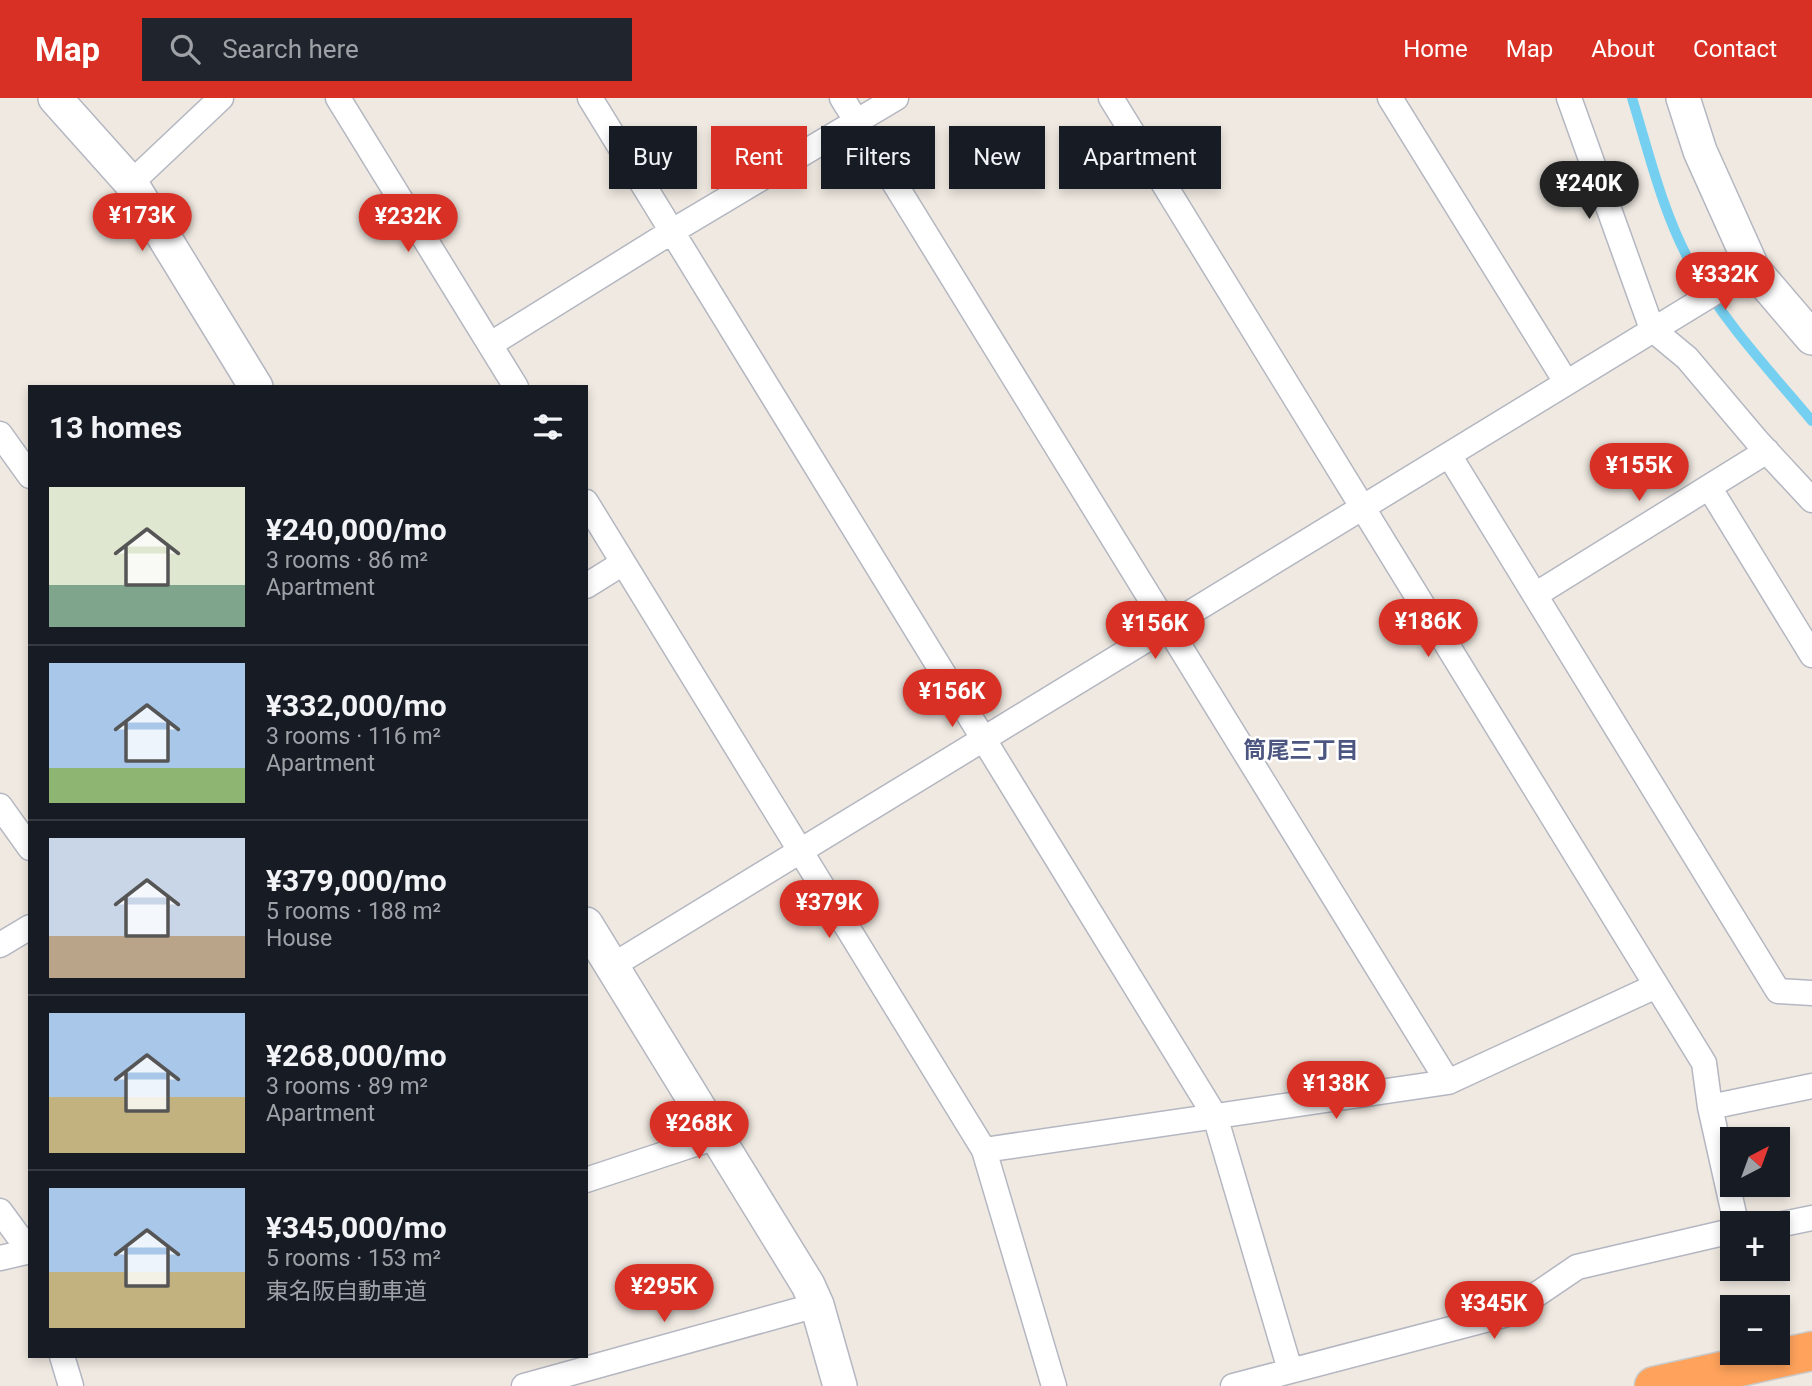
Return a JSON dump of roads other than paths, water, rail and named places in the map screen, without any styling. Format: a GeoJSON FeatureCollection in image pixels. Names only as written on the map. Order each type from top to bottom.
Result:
{"type":"FeatureCollection","features":[{"type":"Feature","properties":{"kind":"highway"},"geometry":{"type":"LineString","coordinates":[[1654,1386],[1812,1351]]}},
{"type":"Feature","properties":{"kind":"street"},"geometry":{"type":"LineString","coordinates":[[55,98],[131,183],[255,385]]}},
{"type":"Feature","properties":{"kind":"street"},"geometry":{"type":"LineString","coordinates":[[131,183],[220,98]]}},
{"type":"Feature","properties":{"kind":"street"},"geometry":{"type":"LineString","coordinates":[[338,98],[515,385]]}},
{"type":"Feature","properties":{"kind":"street"},"geometry":{"type":"LineString","coordinates":[[590,98],[1215,1116],[1290,1370]]}},
{"type":"Feature","properties":{"kind":"street"},"geometry":{"type":"LineString","coordinates":[[842,98],[1448,1082]]}},
{"type":"Feature","properties":{"kind":"street"},"geometry":{"type":"LineString","coordinates":[[491,344],[671,232],[896,98]]}},
{"type":"Feature","properties":{"kind":"street"},"geometry":{"type":"LineString","coordinates":[[1111,98],[1704,1063],[1710,1107],[1732,1211]]}},
{"type":"Feature","properties":{"kind":"street"},"geometry":{"type":"LineString","coordinates":[[1390,98],[1566,382]]}},
{"type":"Feature","properties":{"kind":"street"},"geometry":{"type":"LineString","coordinates":[[1569,98],[1652,329],[1687,358],[1812,500]]}},
{"type":"Feature","properties":{"kind":"street"},"geometry":{"type":"LineString","coordinates":[[1683,98],[1700,151],[1753,269],[1812,338]]}},
{"type":"Feature","properties":{"kind":"street"},"geometry":{"type":"LineString","coordinates":[[612,966],[1753,269]]}},
{"type":"Feature","properties":{"kind":"street"},"geometry":{"type":"LineString","coordinates":[[0,434],[28,473]]}},
{"type":"Feature","properties":{"kind":"street"},"geometry":{"type":"LineString","coordinates":[[1535,595],[1767,451]]}},
{"type":"Feature","properties":{"kind":"street"},"geometry":{"type":"LineString","coordinates":[[1448,455],[1778,991],[1812,993]]}},
{"type":"Feature","properties":{"kind":"street"},"geometry":{"type":"LineString","coordinates":[[1709,487],[1812,655]]}},
{"type":"Feature","properties":{"kind":"street"},"geometry":{"type":"LineString","coordinates":[[588,505],[984,1150],[1054,1386]]}},
{"type":"Feature","properties":{"kind":"street"},"geometry":{"type":"LineString","coordinates":[[588,585],[623,563]]}},
{"type":"Feature","properties":{"kind":"street"},"geometry":{"type":"LineString","coordinates":[[0,806],[28,845]]}},
{"type":"Feature","properties":{"kind":"street"},"geometry":{"type":"LineString","coordinates":[[588,927],[808,1285],[817,1306],[840,1386]]}},
{"type":"Feature","properties":{"kind":"street"},"geometry":{"type":"LineString","coordinates":[[0,945],[28,928]]}},
{"type":"Feature","properties":{"kind":"street"},"geometry":{"type":"LineString","coordinates":[[984,1150],[1448,1082],[1656,986]]}},
{"type":"Feature","properties":{"kind":"street"},"geometry":{"type":"LineString","coordinates":[[1710,1107],[1812,1086]]}},
{"type":"Feature","properties":{"kind":"street"},"geometry":{"type":"LineString","coordinates":[[588,1179],[716,1137]]}},
{"type":"Feature","properties":{"kind":"street"},"geometry":{"type":"LineString","coordinates":[[0,1211],[28,1248]]}},
{"type":"Feature","properties":{"kind":"street"},"geometry":{"type":"LineString","coordinates":[[1790,1223],[1812,1218]]}},
{"type":"Feature","properties":{"kind":"street"},"geometry":{"type":"LineString","coordinates":[[1233,1386],[1508,1314],[1577,1267],[1720,1234]]}},
{"type":"Feature","properties":{"kind":"street"},"geometry":{"type":"LineString","coordinates":[[0,1258],[28,1251]]}},
{"type":"Feature","properties":{"kind":"street"},"geometry":{"type":"LineString","coordinates":[[524,1386],[817,1306]]}},
{"type":"Feature","properties":{"kind":"street"},"geometry":{"type":"LineString","coordinates":[[63,1358],[71,1386]]}},
{"type":"Feature","properties":{"kind":"waterway"},"geometry":{"type":"LineString","coordinates":[[1632,98],[1672,225],[1691,264],[1733,326],[1812,421]]}},
{"type":"Feature","properties":{"kind":"district","name":"筒尾三丁目"},"geometry":{"type":"Point","coordinates":[1301,750]}}]}
